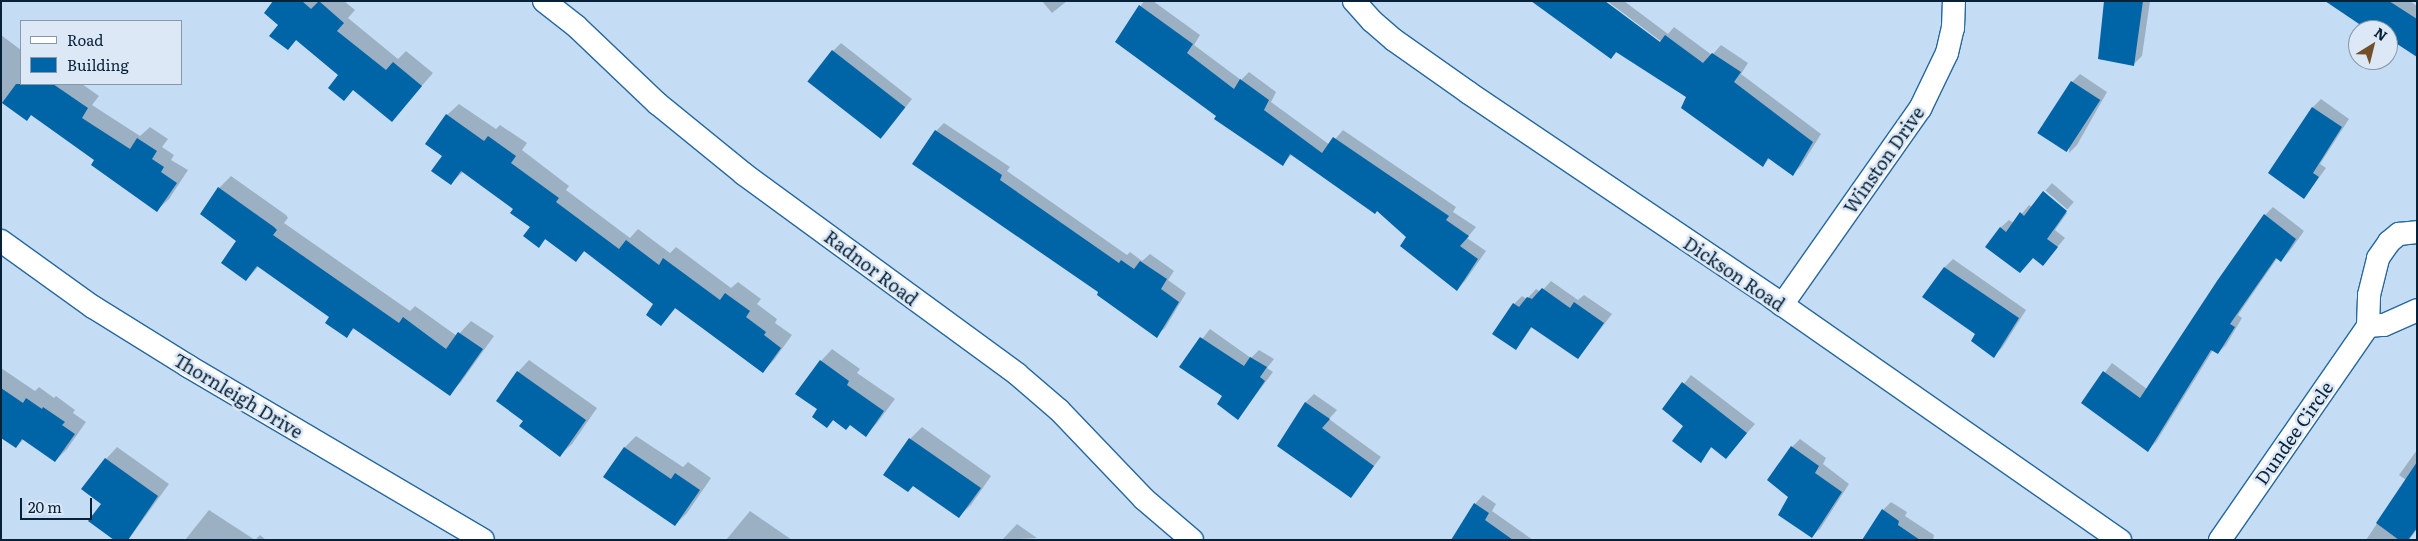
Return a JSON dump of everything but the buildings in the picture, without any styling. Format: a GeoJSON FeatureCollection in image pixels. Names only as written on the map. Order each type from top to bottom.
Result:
{"type":"FeatureCollection","features":[{"type":"Feature","properties":{"kind":"street","name":"Radnor Road"},"geometry":{"type":"LineString","coordinates":[[544,1],[576,26],[658,104],[744,174],[1017,374],[1059,410],[1144,499],[1192,540]]}},
{"type":"Feature","properties":{"kind":"street","name":"Dickson Road"},"geometry":{"type":"LineString","coordinates":[[1354,1],[1372,21],[1394,40],[1469,93],[1782,305],[2120,540]]}},
{"type":"Feature","properties":{"kind":"street","name":"Winston Drive"},"geometry":{"type":"LineString","coordinates":[[1782,305],[1920,109],[1947,53],[1953,28],[1954,1]]}},
{"type":"Feature","properties":{"kind":"street"},"geometry":{"type":"LineString","coordinates":[[2417,232],[2399,234],[2389,242],[2378,258],[2369,294],[2368,326],[2384,325],[2417,310]]}},
{"type":"Feature","properties":{"kind":"street","name":"Thornleigh Drive"},"geometry":{"type":"LineString","coordinates":[[1,241],[93,307],[180,362],[482,540]]}},
{"type":"Feature","properties":{"kind":"street","name":"Dundee Circle"},"geometry":{"type":"LineString","coordinates":[[2220,540],[2368,326]]}}]}
